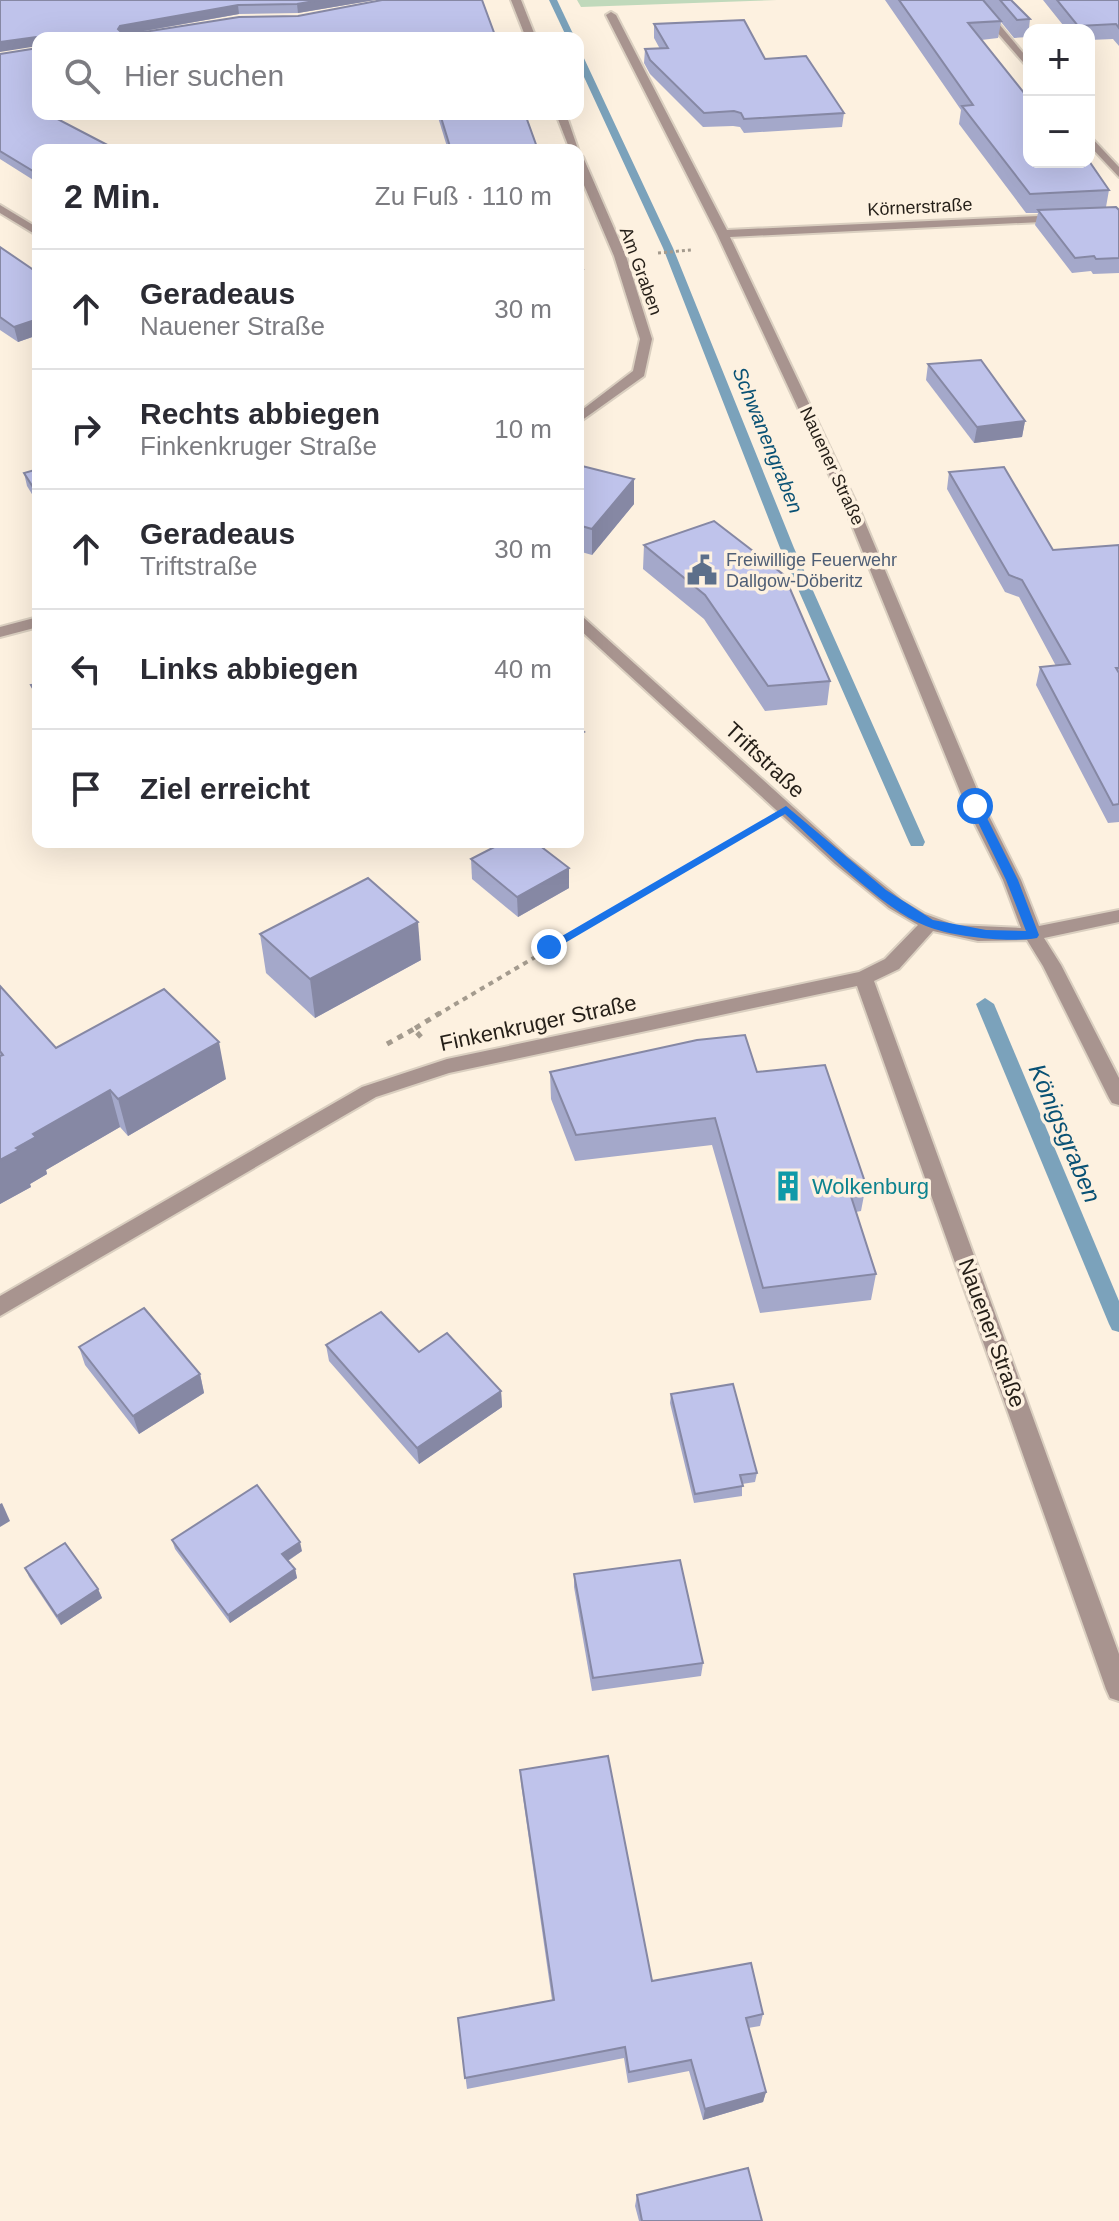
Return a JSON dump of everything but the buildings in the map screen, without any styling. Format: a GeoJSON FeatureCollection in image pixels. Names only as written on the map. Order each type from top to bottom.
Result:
{"type":"FeatureCollection","features":[{"type":"Feature","properties":{"kind":"street"},"geometry":{"type":"LineString","coordinates":[[516,0],[529,32]]}},
{"type":"Feature","properties":{"kind":"street"},"geometry":{"type":"LineString","coordinates":[[974,0],[1023,59]]}},
{"type":"Feature","properties":{"kind":"street","name":"Nauener Straße"},"geometry":{"type":"LineString","coordinates":[[611,15],[723,234],[854,513],[975,806],[1012,880],[1033,935],[1052,965],[1119,1098]]}},
{"type":"Feature","properties":{"kind":"street"},"geometry":{"type":"LineString","coordinates":[[563,120],[573,144]]}},
{"type":"Feature","properties":{"kind":"street"},"geometry":{"type":"LineString","coordinates":[[1095,145],[1119,174]]}},
{"type":"Feature","properties":{"kind":"street","name":"Am Graben"},"geometry":{"type":"LineString","coordinates":[[584,171],[620,256],[646,339],[639,373],[584,414]]}},
{"type":"Feature","properties":{"kind":"street"},"geometry":{"type":"LineString","coordinates":[[0,208],[32,229]]}},
{"type":"Feature","properties":{"kind":"street","name":"Körnerstraße"},"geometry":{"type":"LineString","coordinates":[[723,234],[1071,218]]}},
{"type":"Feature","properties":{"kind":"street"},"geometry":{"type":"LineString","coordinates":[[0,632],[32,624]]}},
{"type":"Feature","properties":{"kind":"street","name":"Triftstraße"},"geometry":{"type":"LineString","coordinates":[[584,625],[882,893],[930,923]]}},
{"type":"Feature","properties":{"kind":"street"},"geometry":{"type":"LineString","coordinates":[[930,923],[986,934],[1033,935],[1119,916]]}},
{"type":"Feature","properties":{"kind":"street","name":"Finkenkruger Straße"},"geometry":{"type":"LineString","coordinates":[[0,1307],[369,1092],[447,1066],[864,978],[892,964],[930,923]]}},
{"type":"Feature","properties":{"kind":"street","name":"Nauener Straße"},"geometry":{"type":"LineString","coordinates":[[864,978],[1119,1689]]}},
{"type":"Feature","properties":{"kind":"path"},"geometry":{"type":"LineString","coordinates":[[648,253],[691,250]]}},
{"type":"Feature","properties":{"kind":"path"},"geometry":{"type":"LineString","coordinates":[[447,1066],[414,1029],[786,809]]}},
{"type":"Feature","properties":{"kind":"green space"},"geometry":{"type":"Polygon","coordinates":[[[577,0],[777,0],[581,7],[577,0]]]}},
{"type":"Feature","properties":{"kind":"waterway","name":"Schwanengraben"},"geometry":{"type":"LineString","coordinates":[[553,0],[568,32]]}},
{"type":"Feature","properties":{"kind":"waterway","name":"Schwanengraben"},"geometry":{"type":"LineString","coordinates":[[584,67],[668,248],[787,548],[917,842]]}},
{"type":"Feature","properties":{"kind":"waterway","name":"Königsgraben"},"geometry":{"type":"LineString","coordinates":[[985,1004],[1119,1324]]}},
{"type":"Feature","properties":{"kind":"place","name":"Freiwillige Feuerwehr Dallgow-Döberitz"},"geometry":{"type":"Point","coordinates":[702,570]}},
{"type":"Feature","properties":{"kind":"place","name":"Wolkenburg"},"geometry":{"type":"Point","coordinates":[788,1186]}},
{"type":"Feature","properties":{"kind":"route"},"geometry":{"type":"LineString","coordinates":[[549,947],[786,809],[882,893],[930,923],[986,934],[1033,935],[1012,880],[975,806]]}}]}
